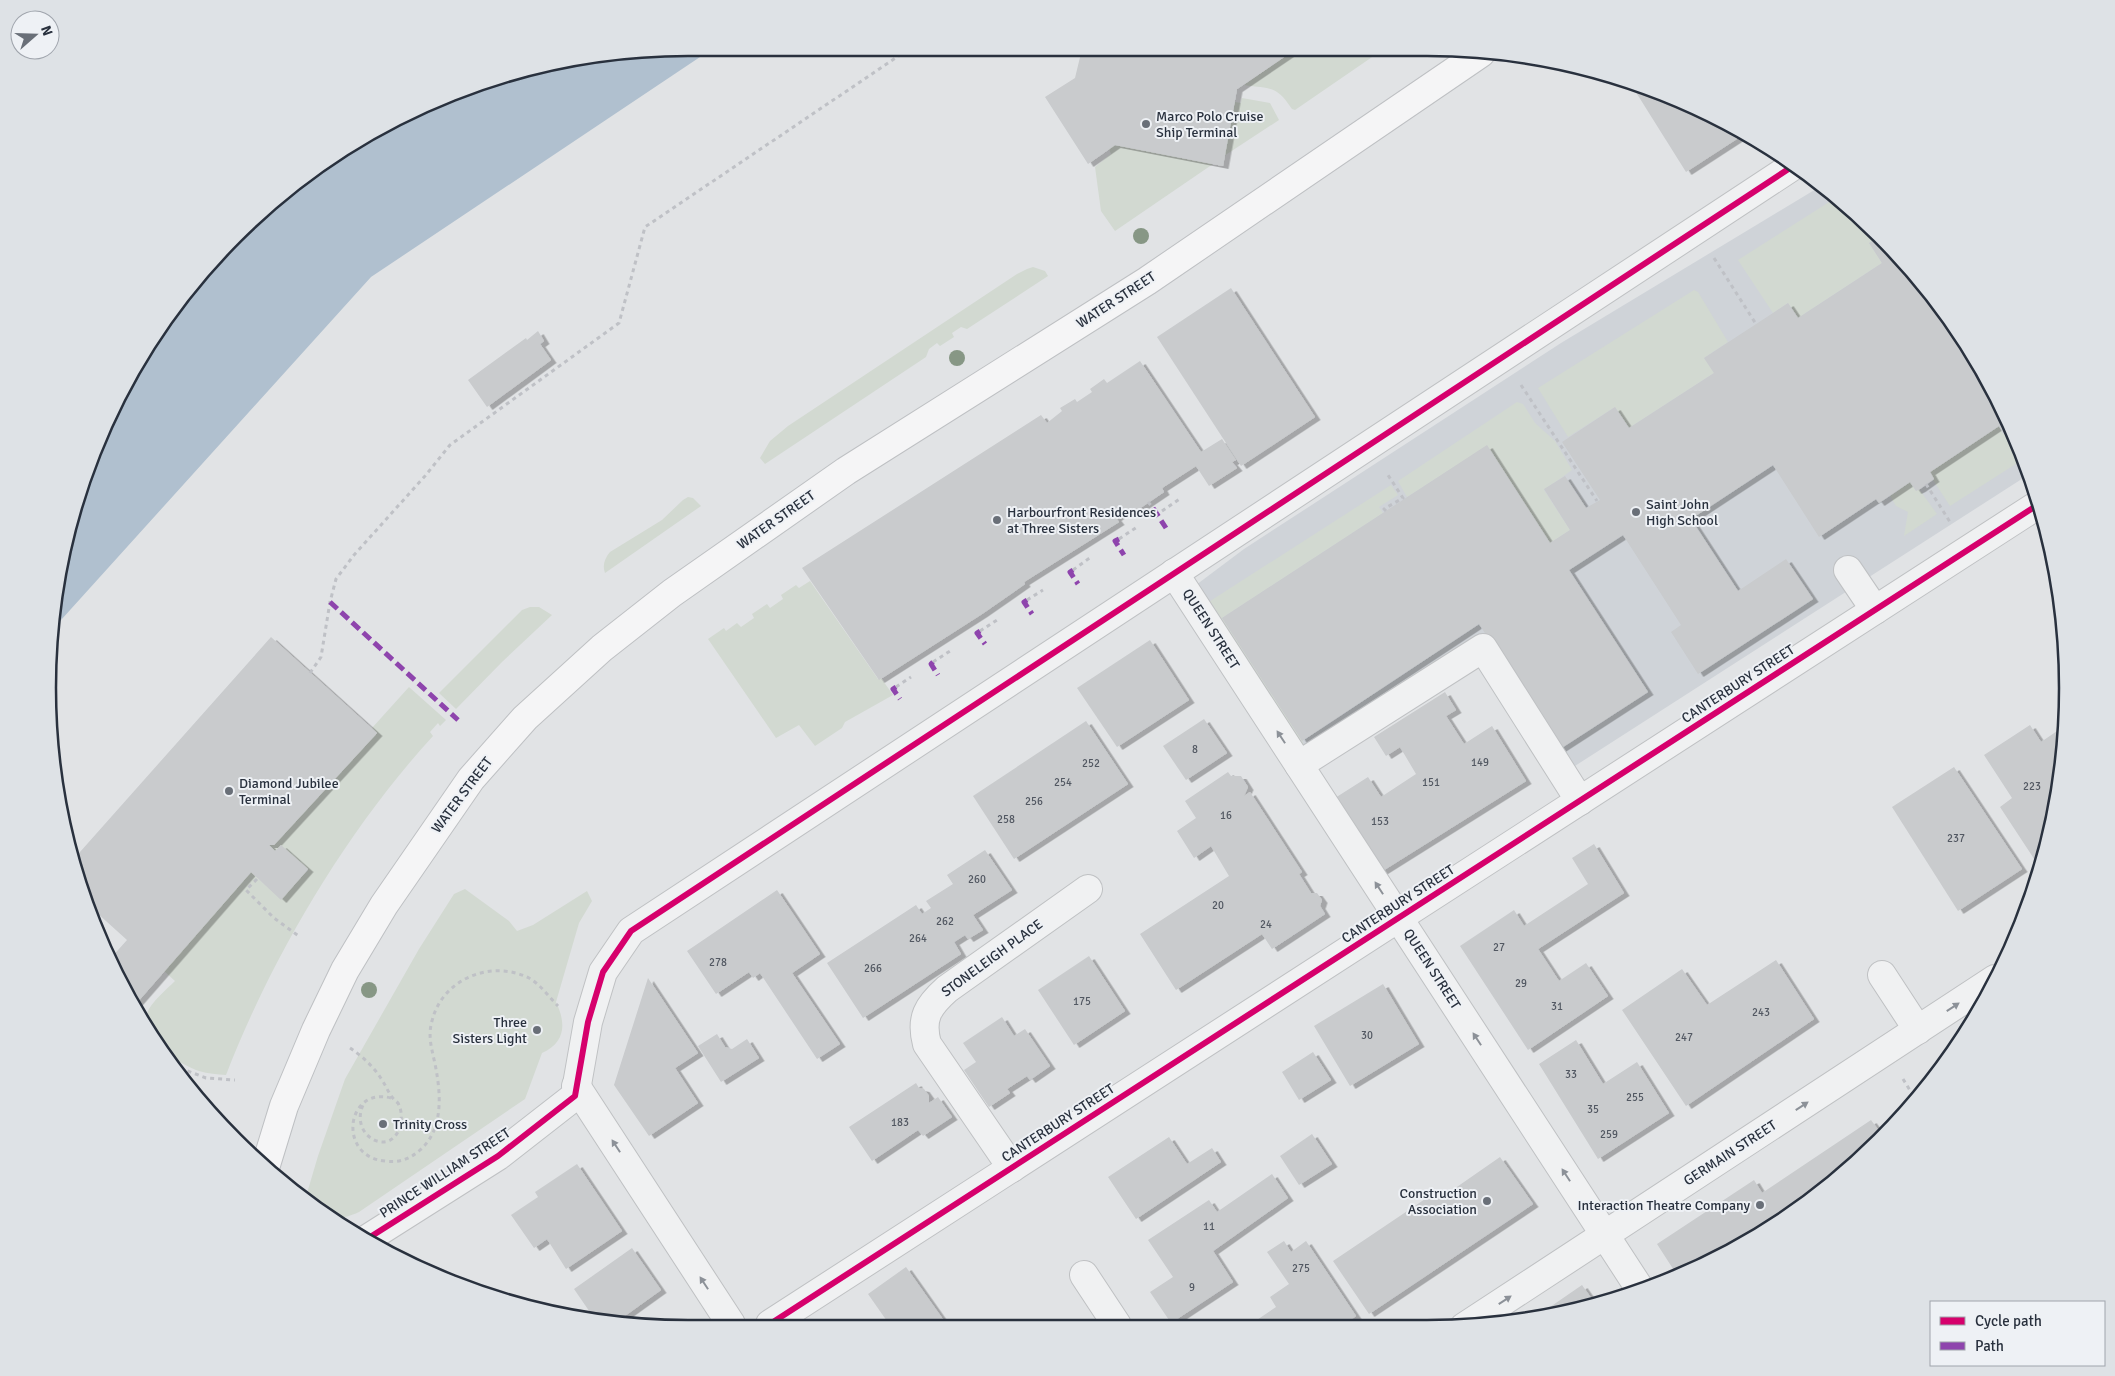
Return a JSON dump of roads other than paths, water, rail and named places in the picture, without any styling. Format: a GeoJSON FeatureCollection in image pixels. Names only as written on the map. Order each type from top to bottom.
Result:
{"type":"FeatureCollection","features":[{"type":"Feature","properties":{"kind":"main road","name":"WATER STREET"},"geometry":{"type":"LineString","coordinates":[[268,1160],[284,1106],[316,1030],[345,970],[384,905],[471,779],[525,718],[602,648],[672,593],[846,471],[1147,281],[1472,58]]}},
{"type":"Feature","properties":{"kind":"street"},"geometry":{"type":"LineString","coordinates":[[728,1320],[576,1086],[588,1022],[603,972],[631,931],[1787,170]]}},
{"type":"Feature","properties":{"kind":"street","name":"CANTERBURY STREET"},"geometry":{"type":"LineString","coordinates":[[776,1320],[2032,508]]}},
{"type":"Feature","properties":{"kind":"street"},"geometry":{"type":"LineString","coordinates":[[1848,570],[1875,610]]}},
{"type":"Feature","properties":{"kind":"street","name":"QUEEN STREET"},"geometry":{"type":"LineString","coordinates":[[1174,573],[1637,1284]]}},
{"type":"Feature","properties":{"kind":"street"},"geometry":{"type":"LineString","coordinates":[[1299,765],[1483,648],[1580,801]]}},
{"type":"Feature","properties":{"kind":"street","name":"STONELEIGH PLACE"},"geometry":{"type":"LineString","coordinates":[[1012,1168],[927,1044],[923,1032],[924,1020],[931,1003],[946,989],[1088,889]]}},
{"type":"Feature","properties":{"kind":"street"},"geometry":{"type":"LineString","coordinates":[[1882,975],[1918,1030]]}},
{"type":"Feature","properties":{"kind":"street","name":"GERMAIN STREET"},"geometry":{"type":"LineString","coordinates":[[1480,1317],[1983,988]]}},
{"type":"Feature","properties":{"kind":"street","name":"PRINCE WILLIAM STREET"},"geometry":{"type":"LineString","coordinates":[[373,1235],[498,1156],[575,1096],[576,1086]]}},
{"type":"Feature","properties":{"kind":"street"},"geometry":{"type":"LineString","coordinates":[[1084,1275],[1113,1320]]}},
{"type":"Feature","properties":{"kind":"water"},"geometry":{"type":"Polygon","coordinates":[[[702,56],[371,277],[61,620],[68,565],[78,524],[104,446],[121,409],[141,372],[187,303],[241,241],[271,213],[303,187],[372,141],[446,104],[524,78],[565,68],[647,58],[702,56]]]}},
{"type":"Feature","properties":{"kind":"place","name":"Marco Polo Cruise Ship Terminal"},"geometry":{"type":"Point","coordinates":[1146,124]}},
{"type":"Feature","properties":{"kind":"place","name":"Saint John High School"},"geometry":{"type":"Point","coordinates":[1636,512]}},
{"type":"Feature","properties":{"kind":"place","name":"Harbourfront Residences at Three Sisters"},"geometry":{"type":"Point","coordinates":[997,520]}},
{"type":"Feature","properties":{"kind":"place","name":"Diamond Jubilee Terminal"},"geometry":{"type":"Point","coordinates":[229,791]}},
{"type":"Feature","properties":{"kind":"place","name":"Three Sisters Light"},"geometry":{"type":"Point","coordinates":[537,1030]}},
{"type":"Feature","properties":{"kind":"place","name":"Trinity Cross"},"geometry":{"type":"Point","coordinates":[383,1124]}},
{"type":"Feature","properties":{"kind":"place","name":"Construction Association"},"geometry":{"type":"Point","coordinates":[1487,1201]}},
{"type":"Feature","properties":{"kind":"place","name":"Interaction Theatre Company"},"geometry":{"type":"Point","coordinates":[1760,1205]}}]}
